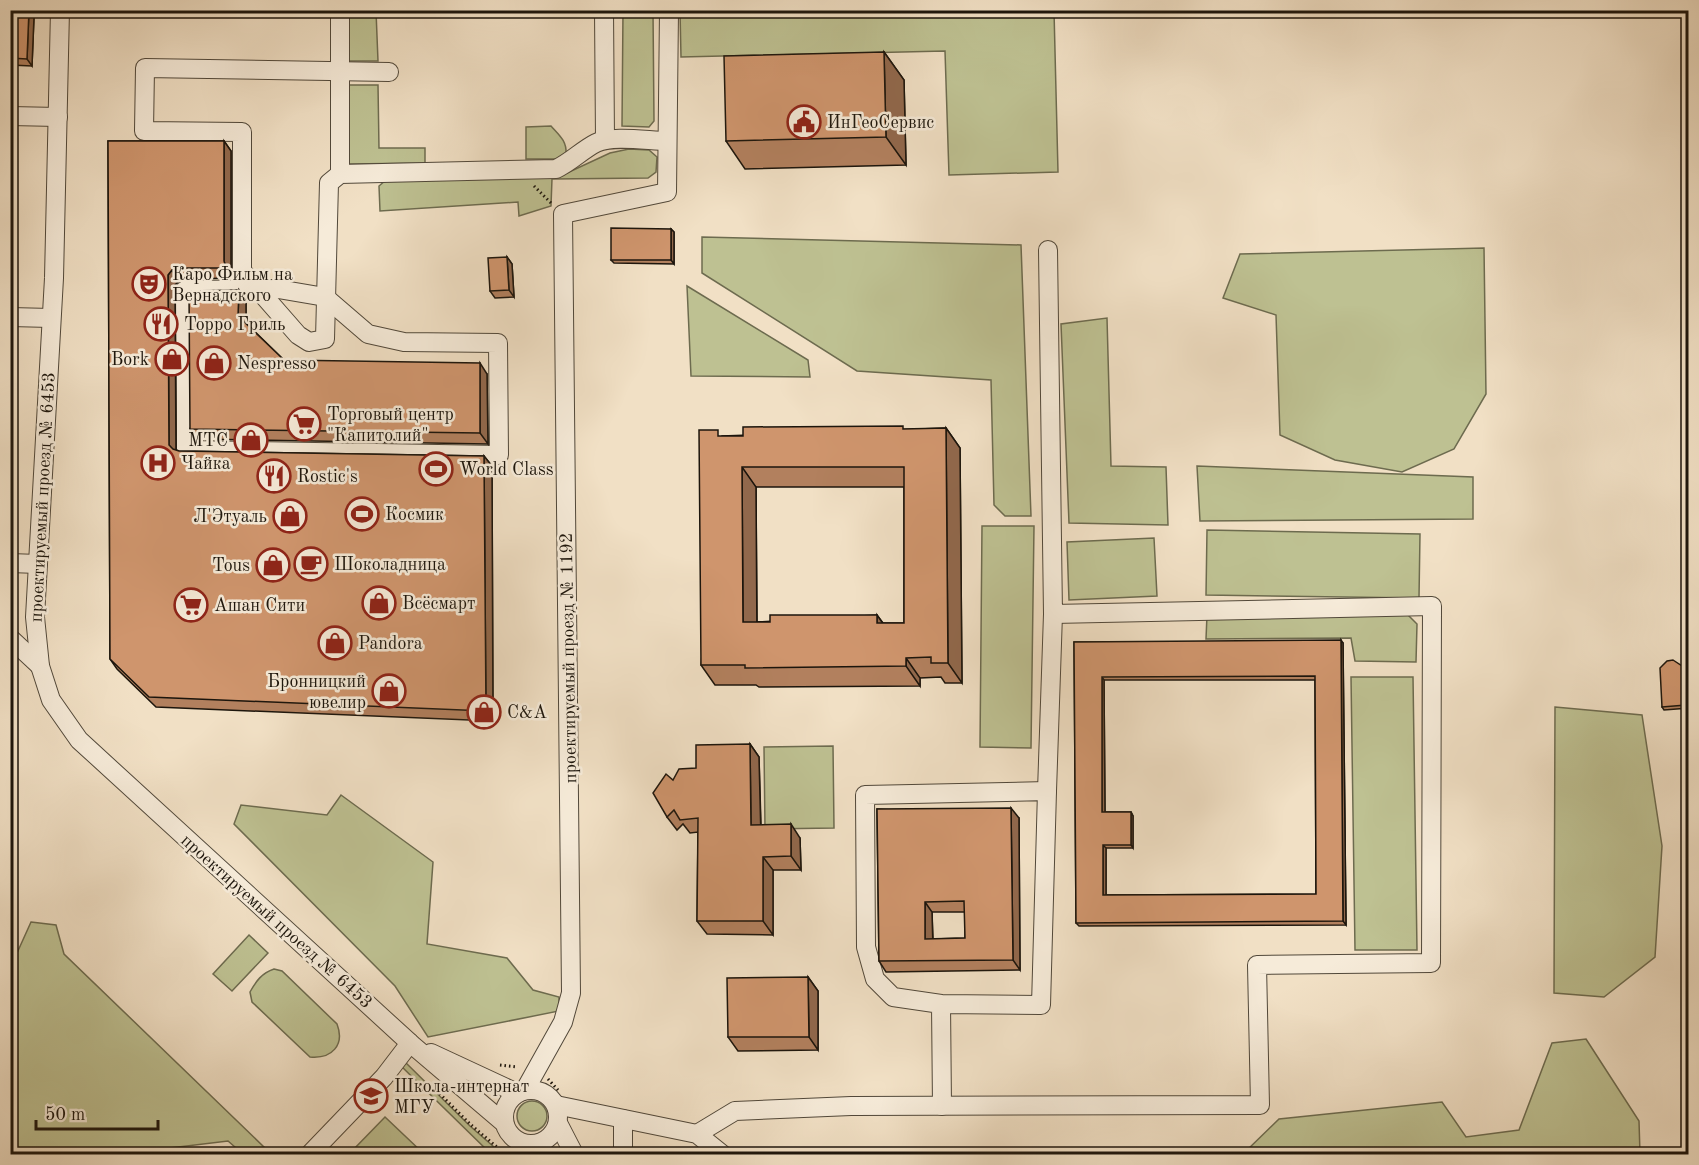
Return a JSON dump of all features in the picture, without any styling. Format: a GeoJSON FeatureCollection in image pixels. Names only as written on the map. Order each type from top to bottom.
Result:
{"type":"FeatureCollection","features":[{"type":"Feature","properties":{"kind":"street","name":"проектируемый проезд № 6453"},"geometry":{"type":"LineString","coordinates":[[60,10],[51,318],[35,617],[40,666],[51,700],[79,740],[410,1043],[504,1123],[513,1138],[534,1155]]}},
{"type":"Feature","properties":{"kind":"street"},"geometry":{"type":"LineString","coordinates":[[340,10],[340,174]]}},
{"type":"Feature","properties":{"kind":"street"},"geometry":{"type":"LineString","coordinates":[[604,10],[605,140]]}},
{"type":"Feature","properties":{"kind":"street"},"geometry":{"type":"LineString","coordinates":[[562,214],[667,192],[669,10]]}},
{"type":"Feature","properties":{"kind":"street"},"geometry":{"type":"LineString","coordinates":[[389,72],[145,68],[144,131],[242,132],[242,271],[297,335],[309,342],[325,339],[329,183],[340,174],[556,169],[568,164],[594,144],[605,140],[668,141]]}},
{"type":"Feature","properties":{"kind":"street"},"geometry":{"type":"LineString","coordinates":[[10,116],[58,117]]}},
{"type":"Feature","properties":{"kind":"street","name":"проектируемый проезд № 1192"},"geometry":{"type":"LineString","coordinates":[[521,1091],[563,1022],[571,993],[562,214]]}},
{"type":"Feature","properties":{"kind":"street"},"geometry":{"type":"LineString","coordinates":[[1047,791],[865,795],[866,947],[875,980],[893,997],[941,1004],[1041,1005],[1053,614],[1048,250]]}},
{"type":"Feature","properties":{"kind":"street"},"geometry":{"type":"LineString","coordinates":[[278,289],[325,297],[368,334],[404,342],[498,343],[498,455],[186,450],[185,290],[278,289]]}},
{"type":"Feature","properties":{"kind":"street"},"geometry":{"type":"LineString","coordinates":[[10,317],[51,318]]}},
{"type":"Feature","properties":{"kind":"street"},"geometry":{"type":"LineString","coordinates":[[10,563],[38,564]]}},
{"type":"Feature","properties":{"kind":"street"},"geometry":{"type":"LineString","coordinates":[[697,1134],[735,1111],[851,1106],[1260,1105],[1257,965],[1431,963],[1432,606],[1053,614]]}},
{"type":"Feature","properties":{"kind":"street"},"geometry":{"type":"LineString","coordinates":[[10,638],[40,666]]}},
{"type":"Feature","properties":{"kind":"street"},"geometry":{"type":"LineString","coordinates":[[941,1004],[942,1106]]}},
{"type":"Feature","properties":{"kind":"street","name":"проектируемый проезд № 6453"},"geometry":{"type":"LineString","coordinates":[[410,1043],[521,1091],[534,1089],[543,1092],[557,1114]]}},
{"type":"Feature","properties":{"kind":"street"},"geometry":{"type":"LineString","coordinates":[[310,1155],[384,1077],[410,1043]]}},
{"type":"Feature","properties":{"kind":"street"},"geometry":{"type":"LineString","coordinates":[[504,1123],[507,1103],[521,1091]]}},
{"type":"Feature","properties":{"kind":"street"},"geometry":{"type":"LineString","coordinates":[[557,1114],[623,1119],[697,1134],[722,1155]]}},
{"type":"Feature","properties":{"kind":"street"},"geometry":{"type":"LineString","coordinates":[[520,1142],[539,1143],[548,1138],[554,1131],[557,1114]]}},
{"type":"Feature","properties":{"kind":"street"},"geometry":{"type":"LineString","coordinates":[[557,1114],[574,1155]]}},
{"type":"Feature","properties":{"kind":"street"},"geometry":{"type":"LineString","coordinates":[[623,1119],[623,1155]]}},
{"type":"Feature","properties":{"kind":"path"},"geometry":{"type":"LineString","coordinates":[[517,169],[562,214]]}},
{"type":"Feature","properties":{"kind":"path"},"geometry":{"type":"LineString","coordinates":[[424,1079],[470,1125],[505,1155]]}},
{"type":"Feature","properties":{"kind":"green space"},"geometry":{"type":"Polygon","coordinates":[[[349,11],[376,11],[378,61],[349,61],[349,11]]]}},
{"type":"Feature","properties":{"kind":"green space"},"geometry":{"type":"Polygon","coordinates":[[[623,11],[653,11],[654,121],[649,127],[622,126],[623,11]]]}},
{"type":"Feature","properties":{"kind":"green space"},"geometry":{"type":"Polygon","coordinates":[[[680,11],[1054,11],[1058,172],[949,175],[945,51],[681,57],[680,11]]]}},
{"type":"Feature","properties":{"kind":"green space"},"geometry":{"type":"Polygon","coordinates":[[[348,85],[378,85],[379,148],[425,148],[425,163],[349,164],[348,85]]]}},
{"type":"Feature","properties":{"kind":"green space"},"geometry":{"type":"Polygon","coordinates":[[[551,126],[564,142],[566,154],[559,159],[526,159],[526,127],[551,126]]]}},
{"type":"Feature","properties":{"kind":"green space"},"geometry":{"type":"Polygon","coordinates":[[[629,149],[649,150],[657,157],[656,172],[648,178],[552,179],[551,206],[519,216],[518,202],[380,211],[379,186],[386,180],[549,177],[567,173],[610,153],[629,149]]]}},
{"type":"Feature","properties":{"kind":"green space"},"geometry":{"type":"Polygon","coordinates":[[[702,237],[1021,245],[1031,516],[1005,516],[994,505],[991,380],[857,371],[702,273],[702,237]]]}},
{"type":"Feature","properties":{"kind":"green space"},"geometry":{"type":"Polygon","coordinates":[[[1484,248],[1486,394],[1454,449],[1402,472],[1335,460],[1280,435],[1276,315],[1223,298],[1240,254],[1484,248]]]}},
{"type":"Feature","properties":{"kind":"green space"},"geometry":{"type":"Polygon","coordinates":[[[687,286],[808,360],[810,377],[691,376],[687,286]]]}},
{"type":"Feature","properties":{"kind":"green space"},"geometry":{"type":"Polygon","coordinates":[[[1107,318],[1111,466],[1166,467],[1168,525],[1069,523],[1061,324],[1107,318]]]}},
{"type":"Feature","properties":{"kind":"green space"},"geometry":{"type":"Polygon","coordinates":[[[1197,466],[1473,477],[1473,519],[1200,521],[1197,466]]]}},
{"type":"Feature","properties":{"kind":"green space"},"geometry":{"type":"Polygon","coordinates":[[[982,526],[1034,526],[1031,748],[980,747],[982,526]]]}},
{"type":"Feature","properties":{"kind":"green space"},"geometry":{"type":"Polygon","coordinates":[[[1207,530],[1420,534],[1419,598],[1206,595],[1207,530]]]}},
{"type":"Feature","properties":{"kind":"green space"},"geometry":{"type":"Polygon","coordinates":[[[1154,538],[1157,596],[1069,600],[1067,542],[1154,538]]]}},
{"type":"Feature","properties":{"kind":"green space"},"geometry":{"type":"Polygon","coordinates":[[[1406,613],[1417,624],[1416,662],[1355,661],[1351,638],[1206,639],[1207,615],[1406,613]]]}},
{"type":"Feature","properties":{"kind":"green space"},"geometry":{"type":"Polygon","coordinates":[[[1351,677],[1413,677],[1417,950],[1355,950],[1351,677]]]}},
{"type":"Feature","properties":{"kind":"green space"},"geometry":{"type":"Polygon","coordinates":[[[1555,707],[1642,715],[1662,846],[1655,957],[1604,997],[1554,993],[1555,707]]]}},
{"type":"Feature","properties":{"kind":"green space"},"geometry":{"type":"Polygon","coordinates":[[[833,746],[834,828],[765,829],[764,747],[833,746]]]}},
{"type":"Feature","properties":{"kind":"green space"},"geometry":{"type":"Polygon","coordinates":[[[341,795],[433,862],[427,944],[507,958],[533,990],[559,997],[559,1011],[428,1037],[395,986],[234,824],[241,805],[327,815],[341,795]]]}},
{"type":"Feature","properties":{"kind":"green space"},"geometry":{"type":"Polygon","coordinates":[[[31,922],[56,925],[64,954],[265,1148],[259,1154],[243,1154],[228,1141],[120,1154],[11,1154],[11,953],[17,953],[31,922]]]}},
{"type":"Feature","properties":{"kind":"green space"},"geometry":{"type":"Polygon","coordinates":[[[249,935],[268,953],[232,991],[213,974],[249,935]]]}},
{"type":"Feature","properties":{"kind":"green space"},"geometry":{"type":"Polygon","coordinates":[[[274,969],[282,971],[337,1024],[338,1044],[330,1053],[325,1056],[310,1057],[252,1002],[250,992],[255,984],[263,975],[274,969]]]}},
{"type":"Feature","properties":{"kind":"green space"},"geometry":{"type":"Polygon","coordinates":[[[1586,1039],[1639,1121],[1640,1154],[1243,1154],[1279,1119],[1442,1102],[1466,1137],[1519,1130],[1552,1043],[1586,1039]]]}},
{"type":"Feature","properties":{"kind":"green space"},"geometry":{"type":"Polygon","coordinates":[[[403,1060],[502,1154],[491,1154],[399,1064],[403,1060]]]}},
{"type":"Feature","properties":{"kind":"green space"},"geometry":{"type":"Polygon","coordinates":[[[532,1101],[538,1102],[546,1110],[546,1122],[538,1130],[532,1131],[526,1130],[518,1122],[517,1116],[518,1110],[526,1102],[532,1101]]]}},
{"type":"Feature","properties":{"kind":"green space"},"geometry":{"type":"Polygon","coordinates":[[[385,1117],[424,1154],[358,1154],[353,1150],[385,1117]]]}},
{"type":"Feature","properties":{"kind":"building"},"geometry":{"type":"Polygon","coordinates":[[[10,10],[29,10],[27,59],[10,58],[10,10]]]}},
{"type":"Feature","properties":{"kind":"building"},"geometry":{"type":"Polygon","coordinates":[[[884,52],[886,137],[726,141],[724,56],[884,52]]]}},
{"type":"Feature","properties":{"kind":"building","name":"Торговый центр \"Капитолий\""},"geometry":{"type":"Polygon","coordinates":[[[108,141],[224,141],[224,261],[226,268],[178,268],[172,270],[168,275],[169,445],[173,449],[179,451],[484,456],[486,711],[149,697],[110,659],[108,141]]]}},
{"type":"Feature","properties":{"kind":"building"},"geometry":{"type":"Polygon","coordinates":[[[611,228],[671,229],[671,260],[611,260],[611,228]]]}},
{"type":"Feature","properties":{"kind":"building"},"geometry":{"type":"Polygon","coordinates":[[[507,257],[509,290],[490,291],[488,258],[507,257]]]}},
{"type":"Feature","properties":{"kind":"building"},"geometry":{"type":"Polygon","coordinates":[[[239,290],[238,316],[284,360],[480,363],[480,433],[190,429],[189,291],[239,290]]]}},
{"type":"Feature","properties":{"kind":"building"},"geometry":{"type":"Polygon","coordinates":[[[743,427],[946,428],[948,663],[931,663],[931,657],[906,658],[906,666],[745,668],[745,665],[701,665],[699,430],[718,430],[718,436],[743,436],[743,427]],[[742,467],[743,622],[770,622],[770,615],[877,615],[877,623],[904,623],[904,467],[742,467]]]}},
{"type":"Feature","properties":{"kind":"building"},"geometry":{"type":"Polygon","coordinates":[[[1341,640],[1343,921],[1076,923],[1074,642],[1341,640]],[[1315,676],[1102,677],[1102,812],[1131,812],[1131,845],[1103,845],[1103,895],[1316,894],[1315,676]]]}},
{"type":"Feature","properties":{"kind":"building"},"geometry":{"type":"Polygon","coordinates":[[[1673,660],[1682,666],[1686,705],[1662,707],[1660,668],[1667,661],[1673,660]]]}},
{"type":"Feature","properties":{"kind":"building"},"geometry":{"type":"Polygon","coordinates":[[[750,744],[751,825],[791,824],[791,856],[763,857],[763,921],[697,921],[698,818],[680,820],[674,810],[667,817],[653,793],[666,774],[673,780],[679,769],[696,768],[696,745],[750,744]]]}},
{"type":"Feature","properties":{"kind":"building"},"geometry":{"type":"Polygon","coordinates":[[[1011,808],[1013,960],[879,961],[877,809],[1011,808]],[[964,901],[925,902],[925,939],[965,938],[964,901]]]}},
{"type":"Feature","properties":{"kind":"building"},"geometry":{"type":"Polygon","coordinates":[[[808,977],[809,1037],[728,1037],[727,978],[808,977]]]}},
{"type":"Feature","properties":{"kind":"place","name":"ИнГеоСервис"},"geometry":{"type":"Point","coordinates":[804,122]}},
{"type":"Feature","properties":{"kind":"place","name":"Каро Фильм на Вернадского"},"geometry":{"type":"Point","coordinates":[149,284]}},
{"type":"Feature","properties":{"kind":"place","name":"Торро Гриль"},"geometry":{"type":"Point","coordinates":[161,324]}},
{"type":"Feature","properties":{"kind":"place","name":"Bork"},"geometry":{"type":"Point","coordinates":[172,359]}},
{"type":"Feature","properties":{"kind":"place","name":"Nespresso"},"geometry":{"type":"Point","coordinates":[214,363]}},
{"type":"Feature","properties":{"kind":"place","name":"Торговый центр \"Капитолий\""},"geometry":{"type":"Point","coordinates":[304,424]}},
{"type":"Feature","properties":{"kind":"place","name":"МТС"},"geometry":{"type":"Point","coordinates":[251,440]}},
{"type":"Feature","properties":{"kind":"place","name":"Чайка"},"geometry":{"type":"Point","coordinates":[158,463]}},
{"type":"Feature","properties":{"kind":"place","name":"World Class"},"geometry":{"type":"Point","coordinates":[436,469]}},
{"type":"Feature","properties":{"kind":"place","name":"Rostic's"},"geometry":{"type":"Point","coordinates":[274,476]}},
{"type":"Feature","properties":{"kind":"place","name":"Космик"},"geometry":{"type":"Point","coordinates":[362,514]}},
{"type":"Feature","properties":{"kind":"place","name":"Л'Этуаль"},"geometry":{"type":"Point","coordinates":[290,516]}},
{"type":"Feature","properties":{"kind":"place","name":"Шоколадница"},"geometry":{"type":"Point","coordinates":[311,564]}},
{"type":"Feature","properties":{"kind":"place","name":"Tous"},"geometry":{"type":"Point","coordinates":[273,565]}},
{"type":"Feature","properties":{"kind":"place","name":"Всёсмарт"},"geometry":{"type":"Point","coordinates":[379,603]}},
{"type":"Feature","properties":{"kind":"place","name":"Ашан Сити"},"geometry":{"type":"Point","coordinates":[191,605]}},
{"type":"Feature","properties":{"kind":"place","name":"Pandora"},"geometry":{"type":"Point","coordinates":[335,643]}},
{"type":"Feature","properties":{"kind":"place","name":"Бронницкий ювелир"},"geometry":{"type":"Point","coordinates":[389,691]}},
{"type":"Feature","properties":{"kind":"place","name":"C&A"},"geometry":{"type":"Point","coordinates":[484,712]}},
{"type":"Feature","properties":{"kind":"place","name":"Школа-интернат МГУ"},"geometry":{"type":"Point","coordinates":[371,1096]}}]}
